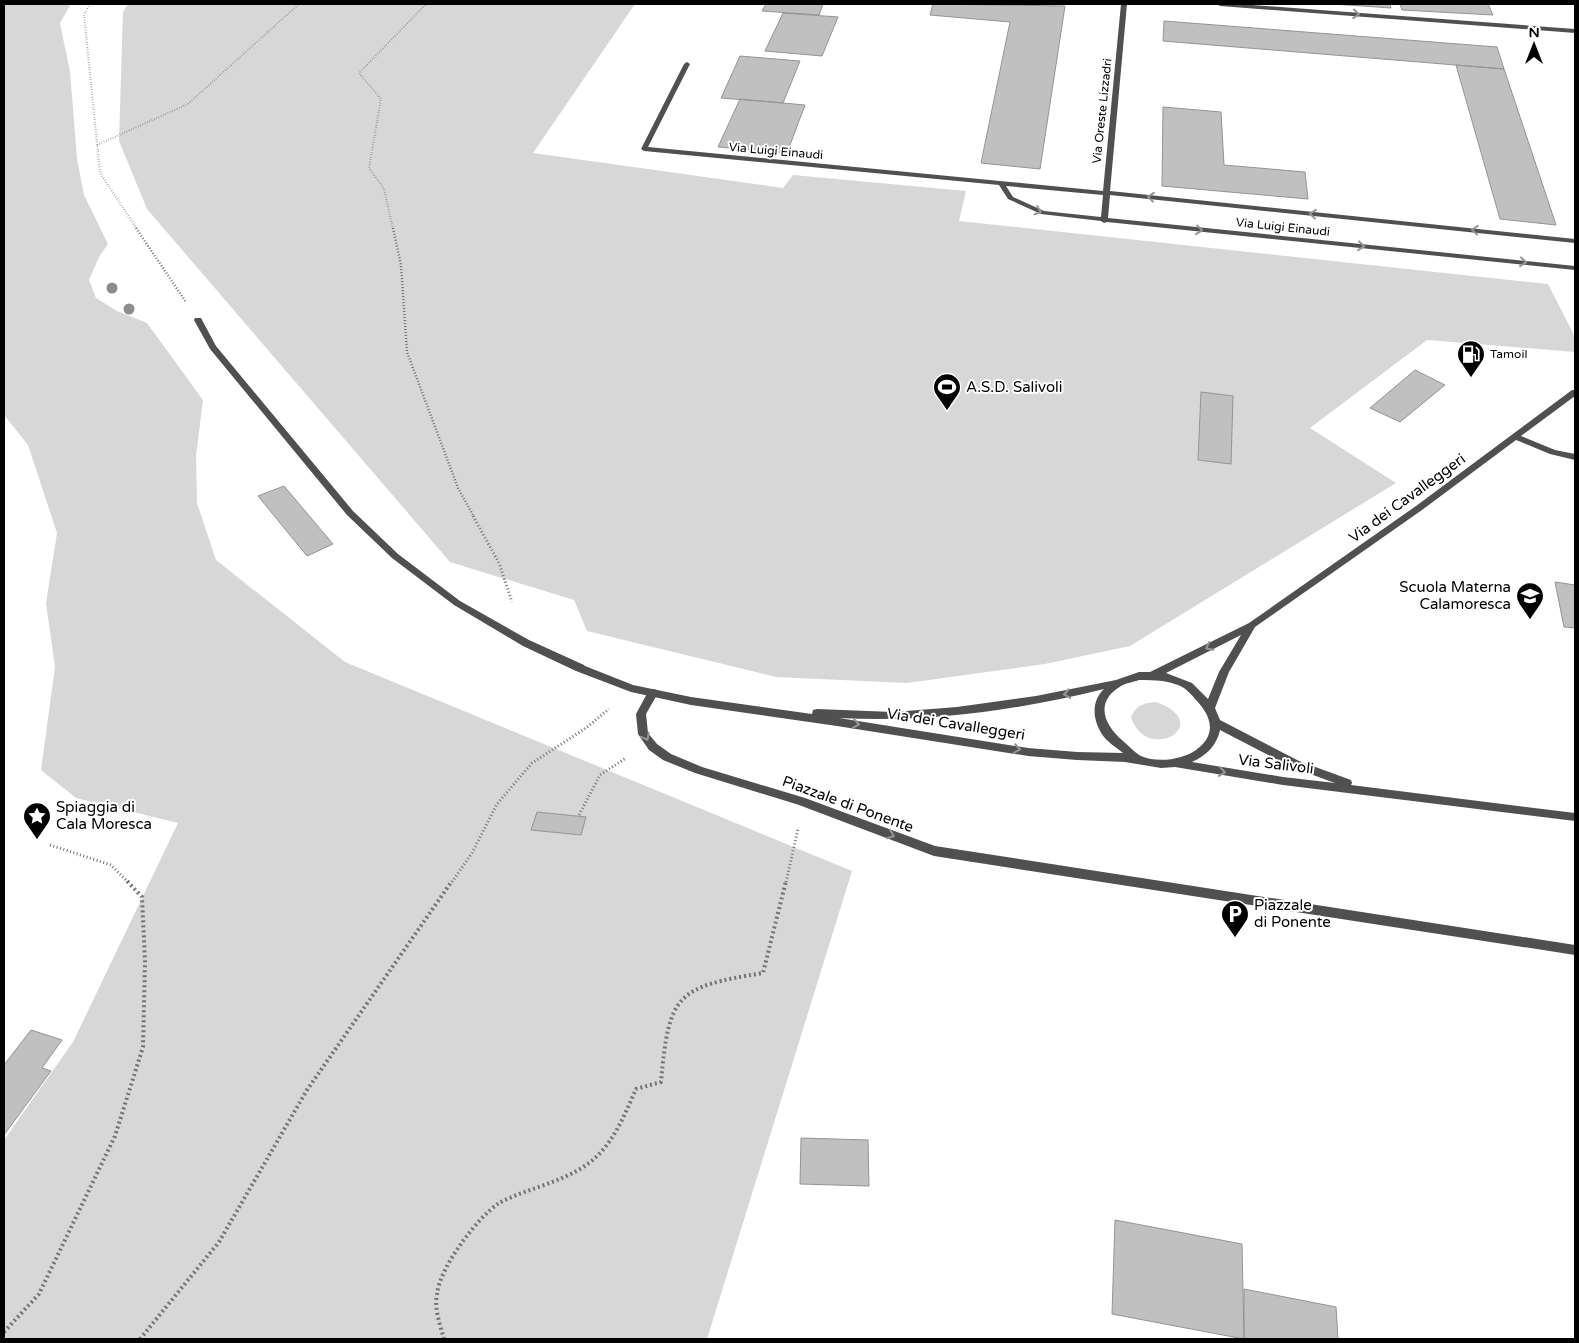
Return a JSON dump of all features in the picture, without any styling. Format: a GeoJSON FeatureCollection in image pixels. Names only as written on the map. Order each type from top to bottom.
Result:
{"type":"FeatureCollection","features":[{"type":"Feature","properties":{"kind":"street","name":"Via Oreste Lizzadri"},"geometry":{"type":"LineString","coordinates":[[1104,221],[1124,4]]}},
{"type":"Feature","properties":{"kind":"street"},"geometry":{"type":"LineString","coordinates":[[1220,4],[1575,31]]}},
{"type":"Feature","properties":{"kind":"street","name":"Via Luigi Einaudi"},"geometry":{"type":"LineString","coordinates":[[687,64],[644,149],[1575,240]]}},
{"type":"Feature","properties":{"kind":"street","name":"Via Luigi Einaudi"},"geometry":{"type":"LineString","coordinates":[[1001,183],[1010,198],[1043,213],[1104,221],[1575,268]]}},
{"type":"Feature","properties":{"kind":"street","name":"Via dei Cavalleggeri"},"geometry":{"type":"LineString","coordinates":[[198,320],[213,347],[350,513],[395,556],[457,603],[526,643],[580,668],[631,688],[691,701],[1062,756],[1135,757]]}},
{"type":"Feature","properties":{"kind":"street","name":"Via dei Cavalleggeri"},"geometry":{"type":"LineString","coordinates":[[773,712],[903,715],[982,708],[1076,692],[1115,683],[1126,678],[1154,675],[1252,625],[1516,437],[1575,392]]}},
{"type":"Feature","properties":{"kind":"street"},"geometry":{"type":"LineString","coordinates":[[1516,437],[1553,452],[1575,457]]}},
{"type":"Feature","properties":{"kind":"street","name":"Via dei Cavalleggeri"},"geometry":{"type":"LineString","coordinates":[[1210,708],[1224,672],[1252,625]]}},
{"type":"Feature","properties":{"kind":"street","name":"Via dei Cavalleggeri"},"geometry":{"type":"LineString","coordinates":[[1115,683],[1104,694],[1098,706],[1099,720],[1106,735],[1119,747],[1135,757],[1155,763],[1174,763],[1192,759],[1206,750],[1214,738],[1216,723],[1210,708],[1201,696],[1187,686],[1154,675]]}},
{"type":"Feature","properties":{"kind":"street"},"geometry":{"type":"LineString","coordinates":[[646,739],[643,734],[641,714],[653,692]]}},
{"type":"Feature","properties":{"kind":"street","name":"Via Salivoli"},"geometry":{"type":"LineString","coordinates":[[1216,723],[1295,764],[1375,791]]}},
{"type":"Feature","properties":{"kind":"street","name":"Piazzale di Ponente"},"geometry":{"type":"LineString","coordinates":[[646,739],[653,747],[667,757],[699,770],[802,801],[934,851],[1575,950]]}},
{"type":"Feature","properties":{"kind":"street","name":"Via Salivoli"},"geometry":{"type":"LineString","coordinates":[[1174,763],[1283,781],[1575,817]]}},
{"type":"Feature","properties":{"kind":"path"},"geometry":{"type":"LineString","coordinates":[[90,4],[84,14],[100,173],[198,320]]}},
{"type":"Feature","properties":{"kind":"path"},"geometry":{"type":"LineString","coordinates":[[97,145],[188,104],[299,4]]}},
{"type":"Feature","properties":{"kind":"path"},"geometry":{"type":"LineString","coordinates":[[426,4],[359,73],[381,99],[369,168],[384,189],[401,265],[407,352],[458,488],[499,563],[526,643]]}},
{"type":"Feature","properties":{"kind":"path"},"geometry":{"type":"LineString","coordinates":[[140,1339],[219,1242],[307,1090],[472,853],[497,804],[532,763],[586,728],[608,711],[631,688]]}},
{"type":"Feature","properties":{"kind":"path"},"geometry":{"type":"LineString","coordinates":[[579,815],[600,775],[631,754],[646,739]]}},
{"type":"Feature","properties":{"kind":"path"},"geometry":{"type":"LineString","coordinates":[[444,1339],[436,1292],[467,1238],[487,1211],[516,1194],[558,1178],[592,1161],[626,1113],[636,1089],[661,1082],[672,1014],[689,992],[714,982],[763,973],[768,946],[789,873],[802,801]]}},
{"type":"Feature","properties":{"kind":"path"},"geometry":{"type":"LineString","coordinates":[[4,1332],[39,1294],[115,1136],[143,1047],[145,961],[142,897],[111,866],[50,845]]}},
{"type":"Feature","properties":{"kind":"shaded area"},"geometry":{"type":"Polygon","coordinates":[[[4,4],[71,4],[60,23],[70,72],[77,159],[84,195],[108,244],[99,257],[89,280],[96,298],[117,311],[147,323],[203,400],[196,456],[197,503],[216,560],[345,662],[852,871],[707,1339],[4,1339],[4,1140],[73,1042],[178,823],[76,798],[41,770],[55,667],[46,603],[57,533],[28,445],[4,415],[4,4]]]}},
{"type":"Feature","properties":{"kind":"shaded area"},"geometry":{"type":"Polygon","coordinates":[[[128,4],[635,4],[533,153],[783,188],[793,175],[966,191],[959,221],[1548,284],[1575,337],[1575,352],[1427,340],[1310,428],[1396,483],[1130,646],[1045,664],[907,683],[776,677],[587,631],[574,600],[450,562],[147,209],[119,141],[123,12],[128,4]]]}},
{"type":"Feature","properties":{"kind":"shaded area"},"geometry":{"type":"Polygon","coordinates":[[[1156,702],[1173,711],[1180,720],[1179,729],[1172,736],[1162,739],[1150,738],[1139,731],[1131,717],[1141,705],[1156,702]]]}},
{"type":"Feature","properties":{"kind":"building"},"geometry":{"type":"Polygon","coordinates":[[[766,4],[823,4],[819,15],[762,11],[766,4]]]}},
{"type":"Feature","properties":{"kind":"building"},"geometry":{"type":"Polygon","coordinates":[[[933,4],[1065,6],[1040,169],[981,163],[1010,22],[930,15],[933,4]]]}},
{"type":"Feature","properties":{"kind":"building"},"geometry":{"type":"Polygon","coordinates":[[[1332,4],[1390,4],[1391,8],[1332,4]]]}},
{"type":"Feature","properties":{"kind":"building"},"geometry":{"type":"Polygon","coordinates":[[[1400,4],[1488,4],[1493,15],[1402,10],[1400,4]]]}},
{"type":"Feature","properties":{"kind":"building"},"geometry":{"type":"Polygon","coordinates":[[[783,13],[838,17],[822,56],[765,51],[783,13]]]}},
{"type":"Feature","properties":{"kind":"building"},"geometry":{"type":"Polygon","coordinates":[[[1164,21],[1497,47],[1504,69],[1163,41],[1164,21]]]}},
{"type":"Feature","properties":{"kind":"building"},"geometry":{"type":"Polygon","coordinates":[[[740,56],[800,61],[783,103],[721,98],[740,56]]]}},
{"type":"Feature","properties":{"kind":"building"},"geometry":{"type":"Polygon","coordinates":[[[1456,65],[1504,69],[1556,225],[1500,219],[1456,65]]]}},
{"type":"Feature","properties":{"kind":"building"},"geometry":{"type":"Polygon","coordinates":[[[740,99],[805,105],[787,153],[718,147],[740,99]]]}},
{"type":"Feature","properties":{"kind":"building"},"geometry":{"type":"Polygon","coordinates":[[[1163,107],[1221,112],[1224,165],[1305,172],[1308,199],[1162,186],[1163,107]]]}},
{"type":"Feature","properties":{"kind":"building"},"geometry":{"type":"Polygon","coordinates":[[[1415,370],[1445,385],[1400,422],[1370,408],[1415,370]]]}},
{"type":"Feature","properties":{"kind":"building"},"geometry":{"type":"Polygon","coordinates":[[[1201,392],[1233,396],[1231,464],[1198,460],[1201,392]]]}},
{"type":"Feature","properties":{"kind":"building"},"geometry":{"type":"Polygon","coordinates":[[[284,486],[333,544],[307,556],[258,496],[284,486]]]}},
{"type":"Feature","properties":{"kind":"building"},"geometry":{"type":"Polygon","coordinates":[[[1555,582],[1575,585],[1575,628],[1564,627],[1555,582]]]}},
{"type":"Feature","properties":{"kind":"building"},"geometry":{"type":"Polygon","coordinates":[[[537,812],[586,817],[581,835],[531,830],[537,812]]]}},
{"type":"Feature","properties":{"kind":"building"},"geometry":{"type":"Polygon","coordinates":[[[31,1030],[62,1040],[42,1068],[51,1071],[4,1135],[4,1065],[31,1030]]]}},
{"type":"Feature","properties":{"kind":"building"},"geometry":{"type":"Polygon","coordinates":[[[801,1138],[868,1140],[869,1186],[800,1184],[801,1138]]]}},
{"type":"Feature","properties":{"kind":"building"},"geometry":{"type":"Polygon","coordinates":[[[1115,1220],[1242,1244],[1244,1339],[1112,1314],[1115,1220]]]}},
{"type":"Feature","properties":{"kind":"building"},"geometry":{"type":"Polygon","coordinates":[[[1244,1289],[1336,1307],[1338,1339],[1244,1339],[1244,1289]]]}},
{"type":"Feature","properties":{"kind":"place","name":"Tamoil"},"geometry":{"type":"Point","coordinates":[1471,378]}},
{"type":"Feature","properties":{"kind":"place","name":"A.S.D. Salivoli"},"geometry":{"type":"Point","coordinates":[947,411]}},
{"type":"Feature","properties":{"kind":"place","name":"Scuola Materna Calamoresca"},"geometry":{"type":"Point","coordinates":[1530,620]}},
{"type":"Feature","properties":{"kind":"place","name":"Spiaggia di Cala Moresca"},"geometry":{"type":"Point","coordinates":[37,840]}},
{"type":"Feature","properties":{"kind":"place","name":"Piazzale di Ponente"},"geometry":{"type":"Point","coordinates":[1235,938]}}]}
